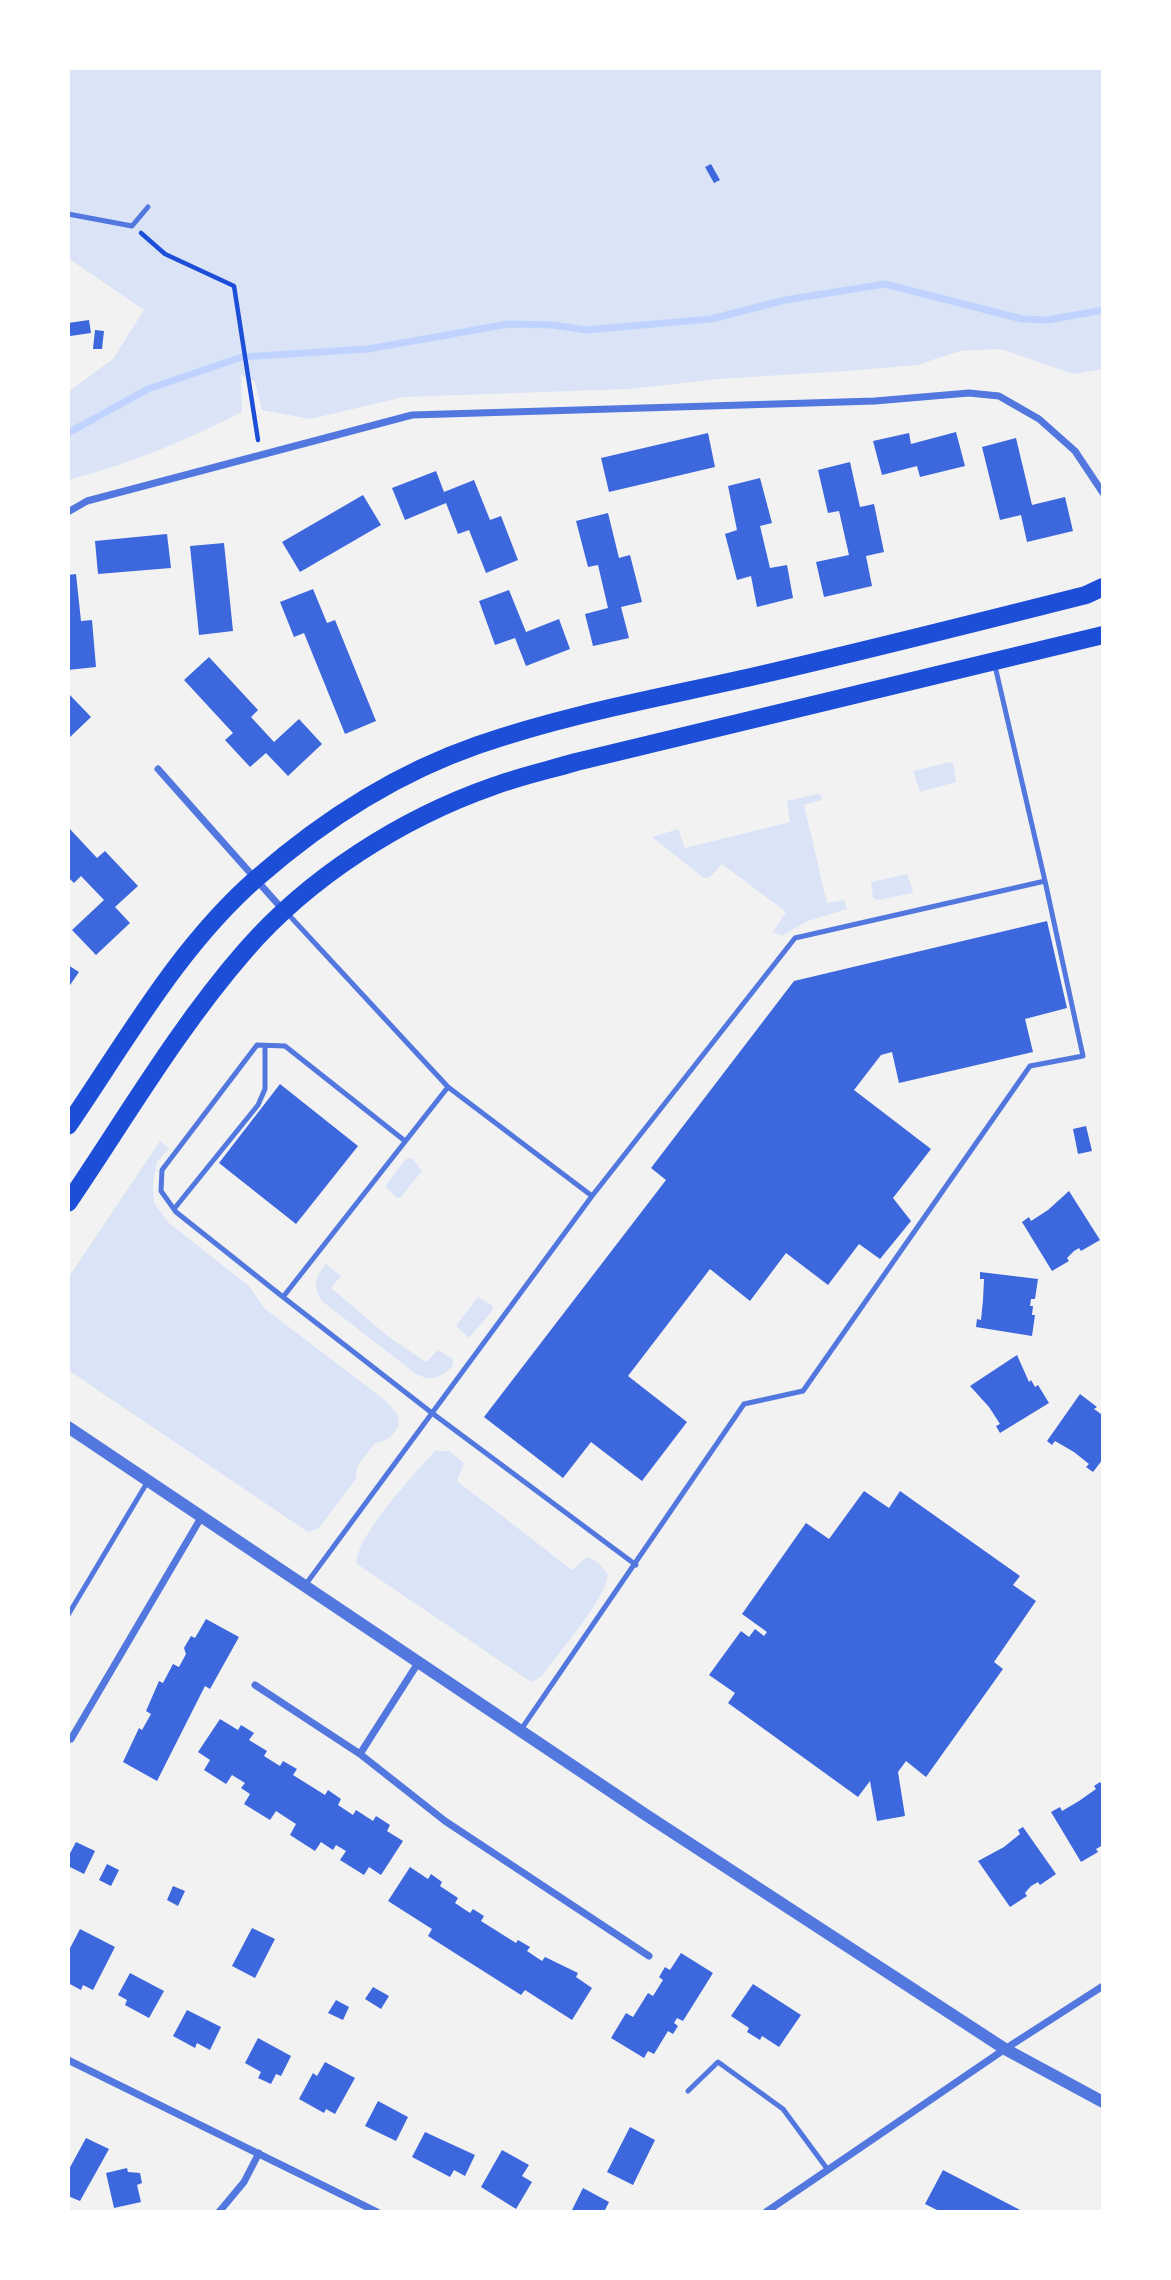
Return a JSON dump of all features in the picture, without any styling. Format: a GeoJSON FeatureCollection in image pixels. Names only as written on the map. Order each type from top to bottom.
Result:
{"type":"FeatureCollection","features":[{"type":"Feature","properties":{"kind":"main road"},"geometry":{"type":"LineString","coordinates":[[68,1126],[167,980],[214,921],[256,879],[326,822],[387,787],[477,746],[570,719],[1086,595],[1103,587]]}},
{"type":"Feature","properties":{"kind":"main road"},"geometry":{"type":"LineString","coordinates":[[68,1203],[201,1006],[245,950],[285,911],[351,858],[408,825],[493,786],[576,762],[1103,635]]}},
{"type":"Feature","properties":{"kind":"street"},"geometry":{"type":"LineString","coordinates":[[68,512],[88,501],[412,415],[862,401],[969,393],[999,396],[1039,419],[1075,451],[1103,493]]}},
{"type":"Feature","properties":{"kind":"street"},"geometry":{"type":"LineString","coordinates":[[158,769],[285,911]]}},
{"type":"Feature","properties":{"kind":"street"},"geometry":{"type":"LineString","coordinates":[[68,1427],[520,1731],[1004,2049],[1103,2102]]}},
{"type":"Feature","properties":{"kind":"street"},"geometry":{"type":"LineString","coordinates":[[71,1739],[202,1516]]}},
{"type":"Feature","properties":{"kind":"street"},"geometry":{"type":"LineString","coordinates":[[360,1754],[418,1663]]}},
{"type":"Feature","properties":{"kind":"street"},"geometry":{"type":"LineString","coordinates":[[255,1685],[360,1754],[445,1821],[649,1956]]}},
{"type":"Feature","properties":{"kind":"street"},"geometry":{"type":"LineString","coordinates":[[766,2212],[1004,2049],[1103,1986]]}},
{"type":"Feature","properties":{"kind":"street"},"geometry":{"type":"LineString","coordinates":[[68,2060],[377,2212]]}},
{"type":"Feature","properties":{"kind":"street"},"geometry":{"type":"LineString","coordinates":[[219,2212],[244,2182],[259,2153]]}},
{"type":"Feature","properties":{"kind":"lane"},"geometry":{"type":"LineString","coordinates":[[68,214],[132,226],[148,207]]}},
{"type":"Feature","properties":{"kind":"lane"},"geometry":{"type":"LineString","coordinates":[[520,1731],[744,1404],[803,1391],[1030,1066],[1083,1056],[995,662]]}},
{"type":"Feature","properties":{"kind":"lane"},"geometry":{"type":"LineString","coordinates":[[304,1587],[592,1196],[795,938],[1045,881]]}},
{"type":"Feature","properties":{"kind":"lane"},"geometry":{"type":"LineString","coordinates":[[285,911],[448,1087],[592,1196]]}},
{"type":"Feature","properties":{"kind":"lane"},"geometry":{"type":"LineString","coordinates":[[405,1141],[285,1046],[257,1045],[162,1170],[161,1191],[174,1209],[283,1297],[432,1413],[636,1564]]}},
{"type":"Feature","properties":{"kind":"lane"},"geometry":{"type":"LineString","coordinates":[[174,1209],[258,1105],[265,1089],[265,1046]]}},
{"type":"Feature","properties":{"kind":"lane"},"geometry":{"type":"LineString","coordinates":[[283,1297],[448,1087]]}},
{"type":"Feature","properties":{"kind":"lane"},"geometry":{"type":"LineString","coordinates":[[68,1615],[148,1481]]}},
{"type":"Feature","properties":{"kind":"lane"},"geometry":{"type":"LineString","coordinates":[[688,2091],[718,2062],[783,2109],[828,2170]]}},
{"type":"Feature","properties":{"kind":"path"},"geometry":{"type":"LineString","coordinates":[[132,226],[165,254],[234,286],[261,455]]}},
{"type":"Feature","properties":{"kind":"shaded area"},"geometry":{"type":"Polygon","coordinates":[[[68,68],[1103,68],[1103,369],[1073,374],[1001,349],[960,351],[917,365],[718,379],[630,389],[404,397],[310,419],[262,410],[255,382],[241,375],[242,412],[157,451],[68,480],[68,392],[113,359],[144,310],[68,258],[68,68]]]}},
{"type":"Feature","properties":{"kind":"shaded area"},"geometry":{"type":"Polygon","coordinates":[[[953,763],[956,782],[920,792],[913,771],[953,763]]]}},
{"type":"Feature","properties":{"kind":"shaded area"},"geometry":{"type":"Polygon","coordinates":[[[822,795],[821,800],[804,805],[827,903],[844,900],[847,909],[805,922],[782,936],[773,932],[786,912],[722,864],[709,878],[704,878],[652,837],[678,829],[685,848],[790,822],[787,801],[822,795]]]}},
{"type":"Feature","properties":{"kind":"shaded area"},"geometry":{"type":"Polygon","coordinates":[[[907,874],[912,893],[878,900],[873,898],[871,882],[907,874]]]}},
{"type":"Feature","properties":{"kind":"shaded area"},"geometry":{"type":"Polygon","coordinates":[[[160,1141],[169,1148],[157,1162],[153,1183],[154,1203],[169,1223],[250,1287],[264,1308],[386,1401],[399,1416],[398,1427],[390,1438],[374,1444],[357,1467],[356,1479],[318,1529],[308,1532],[68,1370],[68,1278],[160,1141]]]}},
{"type":"Feature","properties":{"kind":"shaded area"},"geometry":{"type":"Polygon","coordinates":[[[412,1158],[422,1171],[400,1198],[397,1198],[385,1186],[406,1159],[412,1158]]]}},
{"type":"Feature","properties":{"kind":"shaded area"},"geometry":{"type":"Polygon","coordinates":[[[326,1264],[341,1276],[331,1288],[389,1337],[426,1362],[438,1350],[453,1359],[452,1367],[435,1378],[416,1374],[323,1302],[317,1292],[316,1283],[326,1264]]]}},
{"type":"Feature","properties":{"kind":"shaded area"},"geometry":{"type":"Polygon","coordinates":[[[478,1297],[493,1306],[492,1311],[469,1338],[456,1326],[478,1297]]]}},
{"type":"Feature","properties":{"kind":"shaded area"},"geometry":{"type":"Polygon","coordinates":[[[435,1451],[449,1451],[464,1463],[457,1481],[572,1570],[587,1557],[599,1563],[608,1575],[599,1598],[580,1626],[542,1676],[531,1682],[357,1564],[365,1538],[375,1522],[435,1451]]]}},
{"type":"Feature","properties":{"kind":"building"},"geometry":{"type":"Polygon","coordinates":[[[711,164],[720,180],[714,183],[705,167],[711,164]]]}},
{"type":"Feature","properties":{"kind":"building"},"geometry":{"type":"Polygon","coordinates":[[[89,320],[91,333],[70,336],[68,323],[89,320]]]}},
{"type":"Feature","properties":{"kind":"building"},"geometry":{"type":"Polygon","coordinates":[[[95,330],[104,331],[102,349],[93,349],[95,330]]]}},
{"type":"Feature","properties":{"kind":"building"},"geometry":{"type":"Polygon","coordinates":[[[956,432],[965,466],[920,477],[917,466],[882,475],[873,441],[909,433],[911,444],[956,432]]]}},
{"type":"Feature","properties":{"kind":"building"},"geometry":{"type":"Polygon","coordinates":[[[708,433],[715,467],[609,492],[601,458],[708,433]]]}},
{"type":"Feature","properties":{"kind":"building"},"geometry":{"type":"Polygon","coordinates":[[[1016,438],[1032,505],[1065,497],[1073,531],[1027,542],[1021,515],[1000,520],[982,447],[1016,438]]]}},
{"type":"Feature","properties":{"kind":"building"},"geometry":{"type":"Polygon","coordinates":[[[850,462],[860,507],[874,504],[884,552],[866,556],[872,586],[824,597],[816,562],[849,555],[839,511],[828,513],[818,470],[850,462]]]}},
{"type":"Feature","properties":{"kind":"building"},"geometry":{"type":"Polygon","coordinates":[[[436,471],[444,492],[474,480],[490,520],[501,516],[518,560],[486,573],[469,530],[458,534],[446,503],[405,520],[392,488],[436,471]]]}},
{"type":"Feature","properties":{"kind":"building"},"geometry":{"type":"Polygon","coordinates":[[[760,478],[772,523],[760,526],[770,568],[787,565],[793,598],[757,607],[751,576],[737,580],[725,534],[737,530],[728,486],[760,478]]]}},
{"type":"Feature","properties":{"kind":"building"},"geometry":{"type":"Polygon","coordinates":[[[363,495],[381,525],[300,572],[282,542],[363,495]]]}},
{"type":"Feature","properties":{"kind":"building"},"geometry":{"type":"Polygon","coordinates":[[[608,513],[619,558],[630,555],[642,602],[621,607],[629,638],[593,646],[585,614],[608,608],[598,565],[588,567],[576,521],[608,513]]]}},
{"type":"Feature","properties":{"kind":"building"},"geometry":{"type":"Polygon","coordinates":[[[167,534],[171,568],[98,574],[95,541],[167,534]]]}},
{"type":"Feature","properties":{"kind":"building"},"geometry":{"type":"Polygon","coordinates":[[[224,543],[233,631],[199,635],[190,546],[224,543]]]}},
{"type":"Feature","properties":{"kind":"building"},"geometry":{"type":"Polygon","coordinates":[[[76,574],[81,621],[92,620],[96,667],[68,670],[68,575],[76,574]]]}},
{"type":"Feature","properties":{"kind":"building"},"geometry":{"type":"Polygon","coordinates":[[[313,589],[327,623],[335,620],[376,721],[345,734],[304,633],[294,637],[280,602],[313,589]]]}},
{"type":"Feature","properties":{"kind":"building"},"geometry":{"type":"Polygon","coordinates":[[[509,590],[526,632],[559,619],[570,649],[526,666],[515,638],[495,645],[479,601],[509,590]]]}},
{"type":"Feature","properties":{"kind":"building"},"geometry":{"type":"Polygon","coordinates":[[[209,657],[258,710],[251,717],[274,742],[299,719],[322,744],[288,776],[266,753],[250,767],[225,740],[233,733],[184,680],[209,657]]]}},
{"type":"Feature","properties":{"kind":"building"},"geometry":{"type":"Polygon","coordinates":[[[68,693],[91,717],[68,739],[68,693]]]}},
{"type":"Feature","properties":{"kind":"building"},"geometry":{"type":"Polygon","coordinates":[[[68,827],[97,858],[105,851],[138,886],[115,907],[130,923],[96,955],[72,930],[104,900],[81,876],[74,883],[68,877],[68,827]]]}},
{"type":"Feature","properties":{"kind":"building"},"geometry":{"type":"Polygon","coordinates":[[[1047,921],[1067,1008],[1025,1019],[1033,1052],[899,1083],[892,1052],[881,1055],[854,1090],[931,1149],[893,1198],[911,1221],[880,1259],[859,1244],[828,1285],[786,1253],[750,1301],[710,1269],[628,1376],[687,1422],[642,1481],[591,1442],[563,1478],[484,1417],[666,1180],[651,1168],[794,981],[1047,921]]]}},
{"type":"Feature","properties":{"kind":"building"},"geometry":{"type":"Polygon","coordinates":[[[68,965],[79,972],[68,988],[68,965]]]}},
{"type":"Feature","properties":{"kind":"building"},"geometry":{"type":"Polygon","coordinates":[[[280,1084],[358,1146],[296,1224],[219,1163],[280,1084]]]}},
{"type":"Feature","properties":{"kind":"building"},"geometry":{"type":"Polygon","coordinates":[[[1086,1126],[1092,1151],[1078,1154],[1073,1129],[1086,1126]]]}},
{"type":"Feature","properties":{"kind":"building"},"geometry":{"type":"Polygon","coordinates":[[[1069,1191],[1100,1240],[1081,1251],[1079,1248],[1074,1251],[1067,1258],[1069,1261],[1052,1271],[1022,1222],[1029,1217],[1031,1221],[1048,1210],[1069,1191]]]}},
{"type":"Feature","properties":{"kind":"building"},"geometry":{"type":"Polygon","coordinates":[[[980,1272],[1038,1279],[1035,1299],[1031,1299],[1030,1306],[1033,1306],[1032,1315],[1035,1315],[1032,1336],[976,1327],[977,1319],[981,1320],[983,1300],[984,1279],[980,1279],[980,1272]]]}},
{"type":"Feature","properties":{"kind":"building"},"geometry":{"type":"Polygon","coordinates":[[[1017,1355],[1029,1382],[1031,1380],[1035,1387],[1038,1385],[1049,1403],[1000,1433],[996,1426],[1000,1424],[970,1386],[1017,1355]]]}},
{"type":"Feature","properties":{"kind":"building"},"geometry":{"type":"Polygon","coordinates":[[[1080,1394],[1097,1407],[1094,1409],[1101,1414],[1103,1411],[1103,1459],[1093,1472],[1086,1467],[1089,1464],[1074,1452],[1055,1441],[1052,1445],[1047,1441],[1080,1394]]]}},
{"type":"Feature","properties":{"kind":"building"},"geometry":{"type":"Polygon","coordinates":[[[864,1491],[889,1508],[900,1491],[1020,1576],[1013,1585],[1036,1601],[994,1662],[1003,1669],[926,1777],[906,1761],[898,1772],[905,1816],[877,1821],[870,1781],[858,1797],[728,1703],[735,1693],[709,1675],[741,1631],[749,1637],[755,1629],[764,1636],[767,1632],[742,1614],[806,1523],[829,1539],[864,1491]]]}},
{"type":"Feature","properties":{"kind":"building"},"geometry":{"type":"Polygon","coordinates":[[[206,1619],[239,1637],[210,1689],[205,1686],[157,1781],[123,1762],[139,1728],[142,1730],[151,1714],[146,1711],[159,1681],[163,1683],[173,1664],[179,1667],[186,1654],[184,1648],[191,1636],[195,1638],[206,1619]]]}},
{"type":"Feature","properties":{"kind":"building"},"geometry":{"type":"Polygon","coordinates":[[[220,1719],[238,1730],[241,1725],[254,1733],[249,1740],[267,1751],[264,1756],[280,1766],[283,1761],[297,1769],[293,1775],[325,1795],[328,1790],[341,1799],[338,1805],[353,1815],[356,1810],[373,1821],[376,1816],[390,1825],[387,1831],[403,1841],[381,1875],[369,1867],[364,1875],[340,1860],[346,1851],[336,1845],[333,1850],[321,1842],[315,1851],[290,1835],[296,1824],[276,1811],[270,1820],[244,1804],[250,1794],[241,1788],[245,1783],[232,1775],[226,1784],[204,1770],[210,1760],[198,1752],[220,1719]]]}},
{"type":"Feature","properties":{"kind":"building"},"geometry":{"type":"Polygon","coordinates":[[[1100,1782],[1103,1787],[1103,1845],[1096,1849],[1098,1852],[1081,1862],[1051,1812],[1060,1807],[1062,1811],[1079,1801],[1096,1789],[1094,1786],[1100,1782]]]}},
{"type":"Feature","properties":{"kind":"building"},"geometry":{"type":"Polygon","coordinates":[[[1023,1827],[1056,1874],[1040,1885],[1038,1882],[1031,1886],[1025,1893],[1027,1896],[1010,1907],[978,1861],[1004,1847],[1020,1834],[1018,1830],[1023,1827]]]}},
{"type":"Feature","properties":{"kind":"building"},"geometry":{"type":"Polygon","coordinates":[[[76,1842],[95,1851],[84,1874],[68,1866],[68,1857],[76,1842]]]}},
{"type":"Feature","properties":{"kind":"building"},"geometry":{"type":"Polygon","coordinates":[[[107,1864],[119,1870],[111,1886],[99,1880],[107,1864]]]}},
{"type":"Feature","properties":{"kind":"building"},"geometry":{"type":"Polygon","coordinates":[[[410,1867],[428,1879],[431,1874],[442,1882],[440,1886],[458,1898],[455,1903],[470,1913],[473,1909],[484,1916],[481,1921],[516,1943],[518,1940],[530,1947],[527,1951],[542,1961],[545,1957],[578,1973],[576,1977],[592,1988],[572,2020],[525,1990],[521,1995],[428,1936],[432,1929],[388,1901],[410,1867]]]}},
{"type":"Feature","properties":{"kind":"building"},"geometry":{"type":"Polygon","coordinates":[[[173,1886],[185,1891],[178,1906],[167,1900],[173,1886]]]}},
{"type":"Feature","properties":{"kind":"building"},"geometry":{"type":"Polygon","coordinates":[[[252,1928],[275,1939],[255,1978],[232,1966],[252,1928]]]}},
{"type":"Feature","properties":{"kind":"building"},"geometry":{"type":"Polygon","coordinates":[[[80,1929],[115,1947],[93,1990],[83,1985],[81,1990],[68,1983],[68,1952],[80,1929]]]}},
{"type":"Feature","properties":{"kind":"building"},"geometry":{"type":"Polygon","coordinates":[[[681,1953],[713,1973],[683,2021],[677,2018],[674,2023],[678,2026],[673,2034],[668,2031],[654,2054],[648,2051],[644,2058],[611,2038],[626,2013],[633,2017],[648,1993],[653,1996],[663,1980],[659,1977],[665,1967],[670,1970],[681,1953]]]}},
{"type":"Feature","properties":{"kind":"building"},"geometry":{"type":"Polygon","coordinates":[[[130,1973],[164,1991],[149,2018],[125,2005],[127,2000],[118,1995],[130,1973]]]}},
{"type":"Feature","properties":{"kind":"building"},"geometry":{"type":"Polygon","coordinates":[[[753,1984],[801,2015],[779,2047],[762,2036],[760,2040],[747,2032],[749,2028],[731,2016],[753,1984]]]}},
{"type":"Feature","properties":{"kind":"building"},"geometry":{"type":"Polygon","coordinates":[[[373,1987],[389,1996],[381,2009],[365,1999],[373,1987]]]}},
{"type":"Feature","properties":{"kind":"building"},"geometry":{"type":"Polygon","coordinates":[[[336,2000],[349,2007],[343,2020],[328,2013],[336,2000]]]}},
{"type":"Feature","properties":{"kind":"building"},"geometry":{"type":"Polygon","coordinates":[[[187,2010],[221,2027],[210,2050],[197,2043],[195,2048],[173,2036],[187,2010]]]}},
{"type":"Feature","properties":{"kind":"building"},"geometry":{"type":"Polygon","coordinates":[[[258,2038],[291,2056],[281,2076],[276,2074],[271,2084],[258,2078],[261,2072],[245,2063],[258,2038]]]}},
{"type":"Feature","properties":{"kind":"building"},"geometry":{"type":"Polygon","coordinates":[[[325,2062],[355,2078],[335,2114],[326,2109],[324,2113],[299,2099],[313,2073],[317,2076],[325,2062]]]}},
{"type":"Feature","properties":{"kind":"building"},"geometry":{"type":"Polygon","coordinates":[[[378,2101],[408,2117],[396,2141],[365,2126],[378,2101]]]}},
{"type":"Feature","properties":{"kind":"building"},"geometry":{"type":"Polygon","coordinates":[[[630,2127],[655,2140],[633,2185],[607,2172],[630,2127]]]}},
{"type":"Feature","properties":{"kind":"building"},"geometry":{"type":"Polygon","coordinates":[[[425,2132],[475,2155],[465,2176],[454,2170],[450,2177],[412,2157],[425,2132]]]}},
{"type":"Feature","properties":{"kind":"building"},"geometry":{"type":"Polygon","coordinates":[[[86,2138],[109,2149],[80,2201],[68,2196],[68,2171],[86,2138]]]}},
{"type":"Feature","properties":{"kind":"building"},"geometry":{"type":"Polygon","coordinates":[[[502,2150],[529,2165],[522,2176],[532,2182],[516,2209],[481,2187],[502,2150]]]}},
{"type":"Feature","properties":{"kind":"building"},"geometry":{"type":"Polygon","coordinates":[[[127,2168],[128,2172],[140,2173],[142,2183],[137,2185],[141,2202],[114,2208],[106,2173],[127,2168]]]}},
{"type":"Feature","properties":{"kind":"building"},"geometry":{"type":"Polygon","coordinates":[[[943,2170],[1024,2212],[941,2212],[925,2204],[943,2170]]]}},
{"type":"Feature","properties":{"kind":"building"},"geometry":{"type":"Polygon","coordinates":[[[583,2188],[609,2202],[604,2212],[571,2212],[583,2188]]]}},
{"type":"Feature","properties":{"kind":"waterway"},"geometry":{"type":"LineString","coordinates":[[68,433],[148,389],[242,357],[368,349],[508,324],[553,325],[586,330],[711,319],[785,300],[885,284],[1022,319],[1048,320],[1103,310]]}}]}
